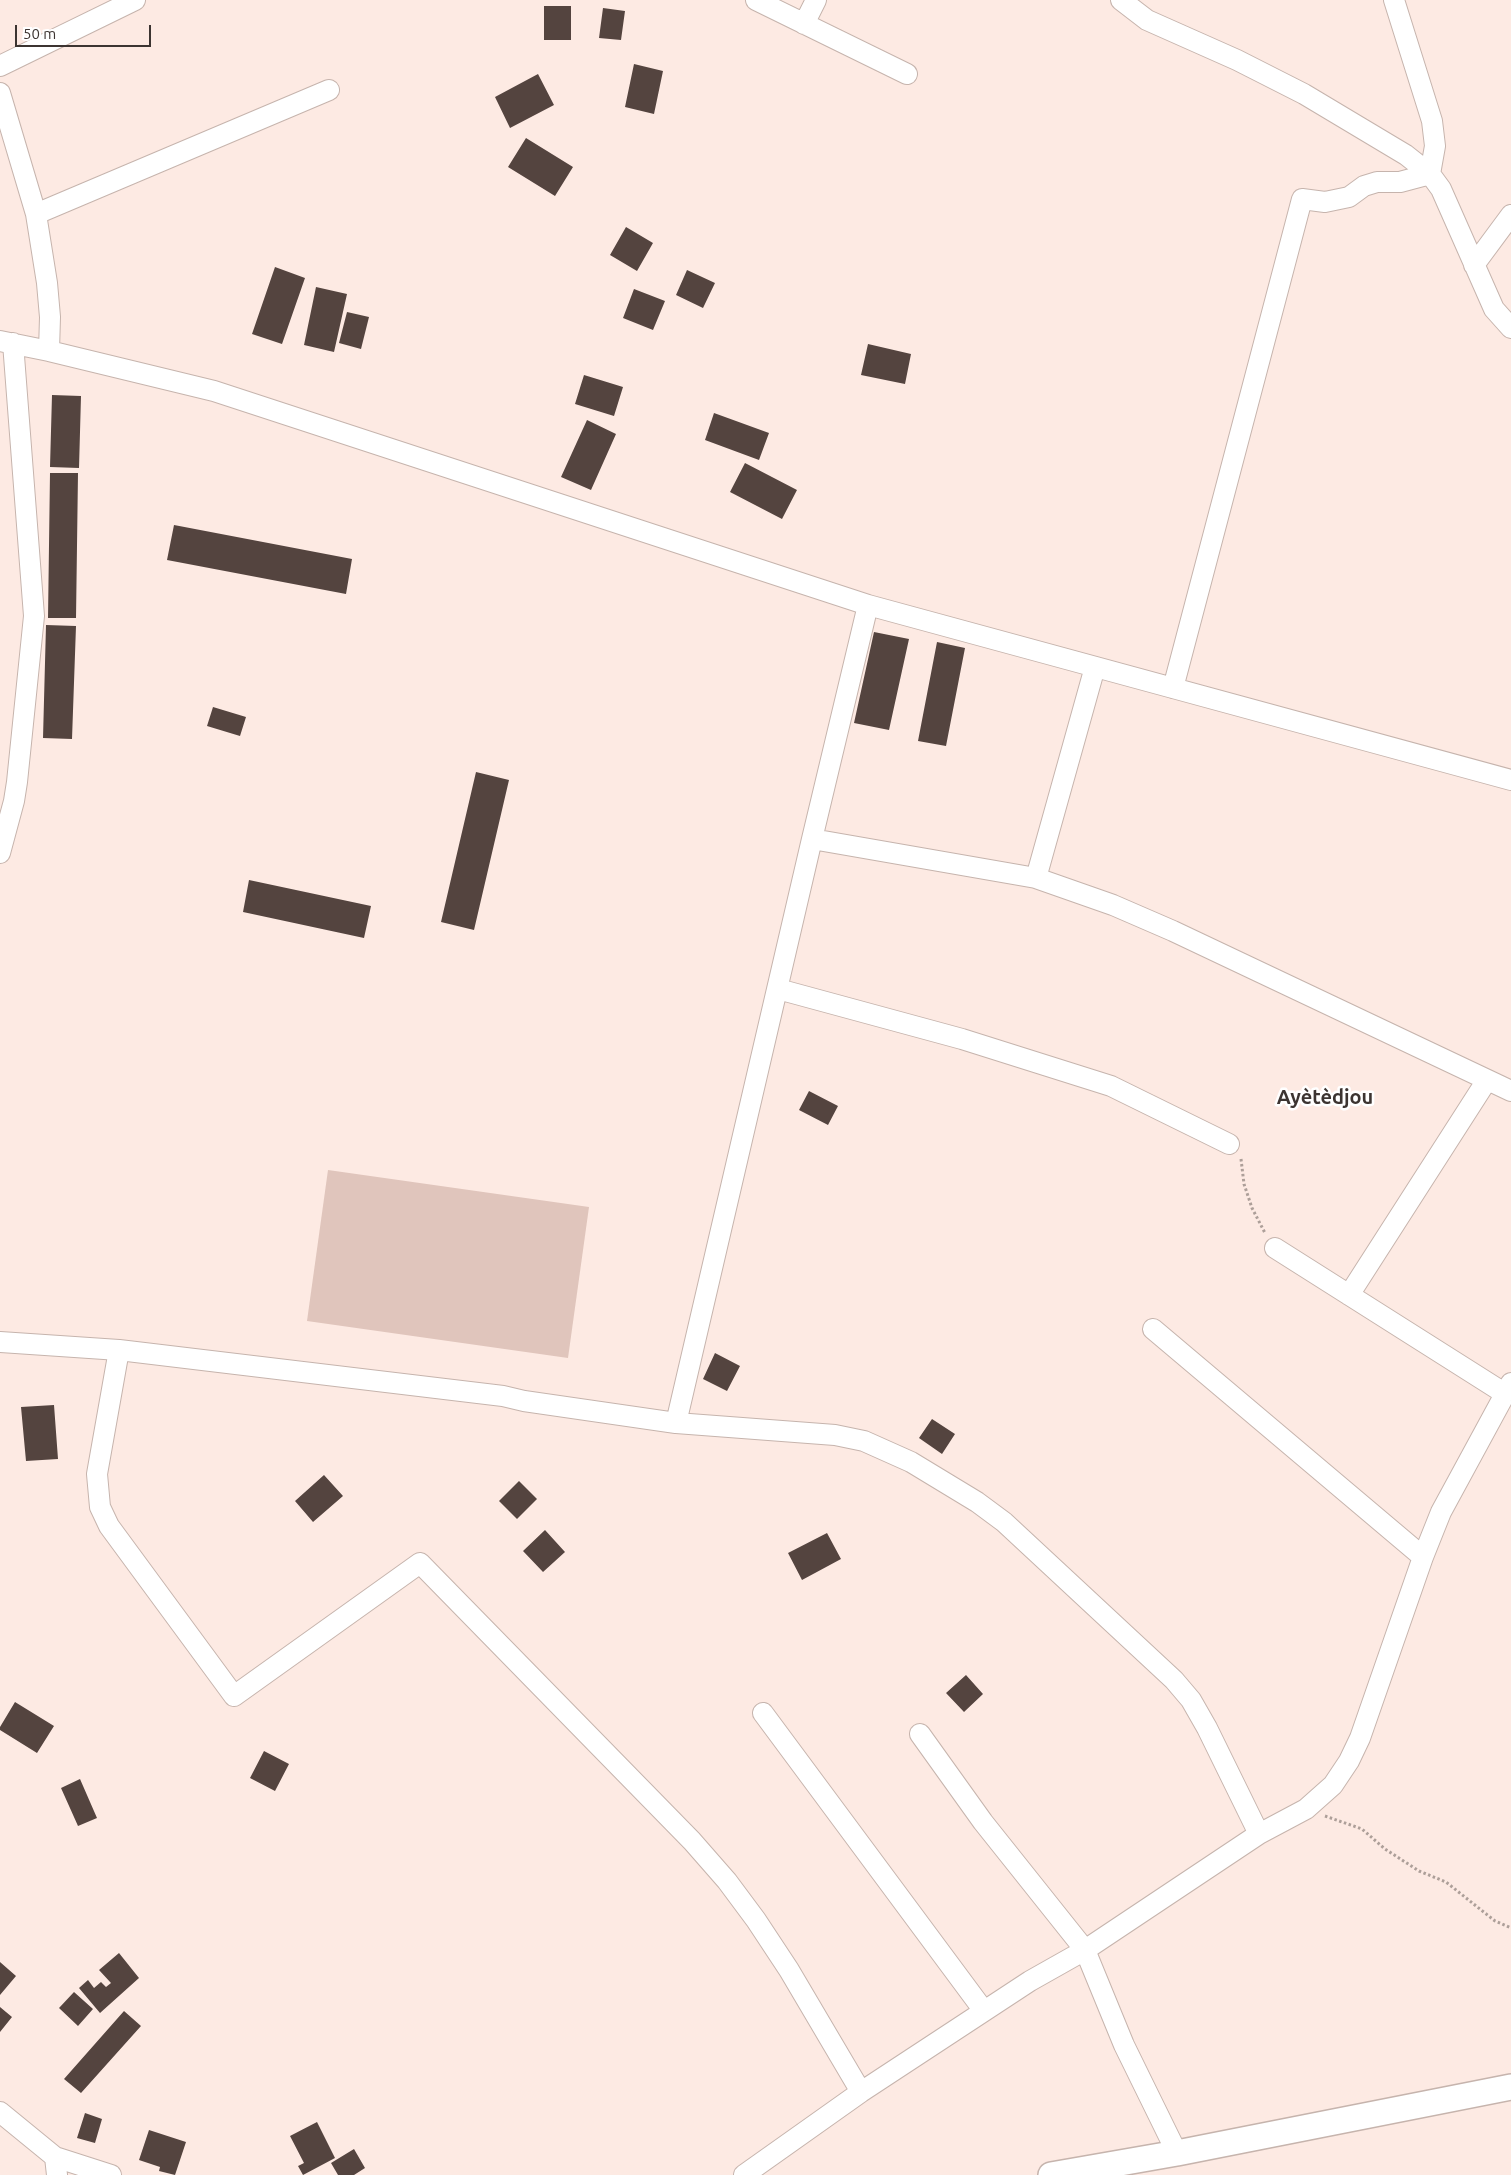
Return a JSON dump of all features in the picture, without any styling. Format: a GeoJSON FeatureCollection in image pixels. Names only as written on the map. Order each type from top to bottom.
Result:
{"type":"FeatureCollection","features":[{"type":"Feature","properties":{"kind":"street"},"geometry":{"type":"LineString","coordinates":[[0,66],[135,0]]}},
{"type":"Feature","properties":{"kind":"street"},"geometry":{"type":"LineString","coordinates":[[756,0],[907,74]]}},
{"type":"Feature","properties":{"kind":"street"},"geometry":{"type":"LineString","coordinates":[[804,24],[816,0]]}},
{"type":"Feature","properties":{"kind":"street"},"geometry":{"type":"LineString","coordinates":[[1121,0],[1147,20],[1237,60],[1304,94],[1406,155],[1430,174],[1441,190],[1494,309],[1511,328]]}},
{"type":"Feature","properties":{"kind":"street"},"geometry":{"type":"LineString","coordinates":[[1394,0],[1432,120],[1435,146],[1430,174]]}},
{"type":"Feature","properties":{"kind":"street"},"geometry":{"type":"LineString","coordinates":[[36,214],[329,90]]}},
{"type":"Feature","properties":{"kind":"street"},"geometry":{"type":"LineString","coordinates":[[0,93],[36,214],[47,284],[50,317],[49,351]]}},
{"type":"Feature","properties":{"kind":"street"},"geometry":{"type":"LineString","coordinates":[[1173,688],[1302,199],[1325,202],[1349,197],[1364,186],[1376,182],[1400,182],[1430,174]]}},
{"type":"Feature","properties":{"kind":"street"},"geometry":{"type":"LineString","coordinates":[[1474,265],[1511,215]]}},
{"type":"Feature","properties":{"kind":"street"},"geometry":{"type":"LineString","coordinates":[[0,853],[17,782],[34,616],[6,342],[214,391],[868,605],[1511,780]]}},
{"type":"Feature","properties":{"kind":"street"},"geometry":{"type":"LineString","coordinates":[[676,1423],[868,605]]}},
{"type":"Feature","properties":{"kind":"street"},"geometry":{"type":"LineString","coordinates":[[1036,878],[1095,667]]}},
{"type":"Feature","properties":{"kind":"street"},"geometry":{"type":"LineString","coordinates":[[812,839],[1036,878],[1113,906],[1173,932],[1511,1092]]}},
{"type":"Feature","properties":{"kind":"street"},"geometry":{"type":"LineString","coordinates":[[778,989],[962,1039],[1101,1082],[1151,1104],[1230,1144]]}},
{"type":"Feature","properties":{"kind":"street"},"geometry":{"type":"LineString","coordinates":[[1349,1295],[1487,1080]]}},
{"type":"Feature","properties":{"kind":"street"},"geometry":{"type":"LineString","coordinates":[[744,2175],[861,2092],[1030,1981],[1085,1950],[1259,1834],[1306,1809],[1333,1785],[1349,1761],[1360,1738],[1423,1557],[1441,1512],[1508,1388],[1349,1295],[1275,1248]]}},
{"type":"Feature","properties":{"kind":"street"},"geometry":{"type":"LineString","coordinates":[[1153,1329],[1423,1557]]}},
{"type":"Feature","properties":{"kind":"street"},"geometry":{"type":"LineString","coordinates":[[0,1342],[120,1350],[503,1396],[524,1402],[676,1423],[835,1435],[864,1441],[911,1462],[977,1502],[1004,1522],[1174,1680],[1190,1700],[1207,1728],[1259,1834]]}},
{"type":"Feature","properties":{"kind":"street"},"geometry":{"type":"LineString","coordinates":[[120,1350],[97,1474],[100,1507],[109,1526],[234,1696],[420,1562],[692,1841],[727,1881],[756,1920],[789,1970],[861,2092]]}},
{"type":"Feature","properties":{"kind":"street"},"geometry":{"type":"LineString","coordinates":[[763,1712],[984,2011]]}},
{"type":"Feature","properties":{"kind":"street"},"geometry":{"type":"LineString","coordinates":[[920,1734],[982,1822],[1085,1950],[1124,2045],[1177,2153]]}},
{"type":"Feature","properties":{"kind":"street"},"geometry":{"type":"LineString","coordinates":[[1051,2175],[1177,2153],[1511,2087]]}},
{"type":"Feature","properties":{"kind":"street"},"geometry":{"type":"LineString","coordinates":[[0,2112],[56,2166],[111,2175]]}},
{"type":"Feature","properties":{"kind":"path"},"geometry":{"type":"LineString","coordinates":[[1230,1144],[1240,1155],[1244,1184],[1252,1208],[1275,1248]]}},
{"type":"Feature","properties":{"kind":"path"},"geometry":{"type":"LineString","coordinates":[[1306,1809],[1362,1829],[1385,1849],[1419,1871],[1446,1882],[1495,1921],[1511,1928]]}},
{"type":"Feature","properties":{"kind":"shaded area"},"geometry":{"type":"Polygon","coordinates":[[[328,1170],[589,1207],[568,1358],[307,1321],[328,1170]]]}},
{"type":"Feature","properties":{"kind":"building"},"geometry":{"type":"Polygon","coordinates":[[[544,6],[571,6],[571,40],[544,40],[544,6]]]}},
{"type":"Feature","properties":{"kind":"building"},"geometry":{"type":"Polygon","coordinates":[[[603,8],[625,11],[621,40],[599,38],[603,8]]]}},
{"type":"Feature","properties":{"kind":"building"},"geometry":{"type":"Polygon","coordinates":[[[634,64],[663,71],[654,114],[625,107],[634,64]]]}},
{"type":"Feature","properties":{"kind":"building"},"geometry":{"type":"Polygon","coordinates":[[[538,74],[554,105],[510,128],[495,97],[538,74]]]}},
{"type":"Feature","properties":{"kind":"building"},"geometry":{"type":"Polygon","coordinates":[[[526,138],[573,167],[555,196],[508,167],[526,138]]]}},
{"type":"Feature","properties":{"kind":"building"},"geometry":{"type":"Polygon","coordinates":[[[626,227],[653,243],[637,271],[610,255],[626,227]]]}},
{"type":"Feature","properties":{"kind":"building"},"geometry":{"type":"Polygon","coordinates":[[[275,267],[305,278],[282,344],[252,334],[275,267]]]}},
{"type":"Feature","properties":{"kind":"building"},"geometry":{"type":"Polygon","coordinates":[[[687,270],[715,283],[703,308],[676,295],[687,270]]]}},
{"type":"Feature","properties":{"kind":"building"},"geometry":{"type":"Polygon","coordinates":[[[316,287],[347,294],[334,352],[304,345],[316,287]]]}},
{"type":"Feature","properties":{"kind":"building"},"geometry":{"type":"Polygon","coordinates":[[[634,289],[665,301],[653,330],[623,318],[634,289]]]}},
{"type":"Feature","properties":{"kind":"building"},"geometry":{"type":"Polygon","coordinates":[[[347,312],[369,317],[361,349],[339,343],[347,312]]]}},
{"type":"Feature","properties":{"kind":"building"},"geometry":{"type":"Polygon","coordinates":[[[868,344],[911,354],[905,384],[861,375],[868,344]]]}},
{"type":"Feature","properties":{"kind":"building"},"geometry":{"type":"Polygon","coordinates":[[[584,375],[623,387],[614,416],[575,404],[584,375]]]}},
{"type":"Feature","properties":{"kind":"building"},"geometry":{"type":"Polygon","coordinates":[[[52,395],[81,396],[79,468],[50,467],[52,395]]]}},
{"type":"Feature","properties":{"kind":"building"},"geometry":{"type":"Polygon","coordinates":[[[714,413],[769,433],[759,460],[705,440],[714,413]]]}},
{"type":"Feature","properties":{"kind":"building"},"geometry":{"type":"Polygon","coordinates":[[[587,420],[616,434],[591,490],[561,477],[587,420]]]}},
{"type":"Feature","properties":{"kind":"building"},"geometry":{"type":"Polygon","coordinates":[[[745,463],[797,490],[782,519],[730,492],[745,463]]]}},
{"type":"Feature","properties":{"kind":"building"},"geometry":{"type":"Polygon","coordinates":[[[50,473],[78,473],[76,618],[48,618],[50,473]]]}},
{"type":"Feature","properties":{"kind":"building"},"geometry":{"type":"Polygon","coordinates":[[[174,525],[352,559],[346,594],[167,560],[174,525]]]}},
{"type":"Feature","properties":{"kind":"building"},"geometry":{"type":"Polygon","coordinates":[[[46,625],[76,626],[72,739],[43,738],[46,625]]]}},
{"type":"Feature","properties":{"kind":"building"},"geometry":{"type":"Polygon","coordinates":[[[874,632],[909,639],[889,730],[854,723],[874,632]]]}},
{"type":"Feature","properties":{"kind":"building"},"geometry":{"type":"Polygon","coordinates":[[[937,642],[965,648],[946,746],[918,741],[937,642]]]}},
{"type":"Feature","properties":{"kind":"building"},"geometry":{"type":"Polygon","coordinates":[[[213,707],[246,717],[240,736],[207,726],[213,707]]]}},
{"type":"Feature","properties":{"kind":"building"},"geometry":{"type":"Polygon","coordinates":[[[476,772],[509,780],[474,930],[441,922],[476,772]]]}},
{"type":"Feature","properties":{"kind":"building"},"geometry":{"type":"Polygon","coordinates":[[[249,880],[371,906],[364,938],[243,912],[249,880]]]}},
{"type":"Feature","properties":{"kind":"building"},"geometry":{"type":"Polygon","coordinates":[[[809,1091],[838,1106],[828,1125],[799,1110],[809,1091]]]}},
{"type":"Feature","properties":{"kind":"building"},"geometry":{"type":"Polygon","coordinates":[[[715,1353],[740,1366],[727,1391],[703,1379],[715,1353]]]}},
{"type":"Feature","properties":{"kind":"building"},"geometry":{"type":"Polygon","coordinates":[[[54,1405],[58,1459],[26,1461],[21,1407],[54,1405]]]}},
{"type":"Feature","properties":{"kind":"building"},"geometry":{"type":"Polygon","coordinates":[[[932,1419],[955,1434],[942,1454],[919,1438],[932,1419]]]}},
{"type":"Feature","properties":{"kind":"building"},"geometry":{"type":"Polygon","coordinates":[[[324,1475],[343,1496],[313,1522],[295,1501],[324,1475]]]}},
{"type":"Feature","properties":{"kind":"building"},"geometry":{"type":"Polygon","coordinates":[[[519,1481],[537,1499],[517,1519],[499,1501],[519,1481]]]}},
{"type":"Feature","properties":{"kind":"building"},"geometry":{"type":"Polygon","coordinates":[[[545,1530],[565,1552],[543,1572],[523,1551],[545,1530]]]}},
{"type":"Feature","properties":{"kind":"building"},"geometry":{"type":"Polygon","coordinates":[[[827,1533],[841,1559],[802,1580],[788,1553],[827,1533]]]}},
{"type":"Feature","properties":{"kind":"building"},"geometry":{"type":"Polygon","coordinates":[[[966,1675],[983,1694],[964,1712],[946,1693],[966,1675]]]}},
{"type":"Feature","properties":{"kind":"building"},"geometry":{"type":"Polygon","coordinates":[[[15,1702],[54,1726],[37,1753],[0,1730],[15,1702]]]}},
{"type":"Feature","properties":{"kind":"building"},"geometry":{"type":"Polygon","coordinates":[[[264,1751],[289,1764],[275,1791],[250,1778],[264,1751]]]}},
{"type":"Feature","properties":{"kind":"building"},"geometry":{"type":"Polygon","coordinates":[[[80,1779],[97,1818],[78,1826],[61,1788],[80,1779]]]}},
{"type":"Feature","properties":{"kind":"building"},"geometry":{"type":"Polygon","coordinates":[[[119,1953],[139,1978],[100,2013],[79,1988],[88,1980],[94,1988],[101,1982],[106,1987],[111,1983],[99,1970],[119,1953]]]}},
{"type":"Feature","properties":{"kind":"building"},"geometry":{"type":"Polygon","coordinates":[[[0,1962],[16,1976],[0,1995],[0,1962]]]}},
{"type":"Feature","properties":{"kind":"building"},"geometry":{"type":"Polygon","coordinates":[[[74,1992],[93,2009],[78,2026],[59,2008],[74,1992]]]}},
{"type":"Feature","properties":{"kind":"building"},"geometry":{"type":"Polygon","coordinates":[[[0,2007],[12,2017],[0,2032],[0,2007]]]}},
{"type":"Feature","properties":{"kind":"building"},"geometry":{"type":"Polygon","coordinates":[[[124,2011],[141,2026],[81,2093],[64,2079],[124,2011]]]}},
{"type":"Feature","properties":{"kind":"building"},"geometry":{"type":"Polygon","coordinates":[[[85,2113],[102,2119],[95,2143],[77,2138],[85,2113]]]}},
{"type":"Feature","properties":{"kind":"building"},"geometry":{"type":"Polygon","coordinates":[[[317,2122],[335,2158],[303,2175],[298,2166],[304,2163],[290,2136],[317,2122]]]}},
{"type":"Feature","properties":{"kind":"building"},"geometry":{"type":"Polygon","coordinates":[[[149,2130],[186,2142],[175,2175],[159,2171],[160,2167],[139,2160],[149,2130]]]}},
{"type":"Feature","properties":{"kind":"building"},"geometry":{"type":"Polygon","coordinates":[[[354,2149],[365,2168],[354,2175],[338,2175],[331,2163],[354,2149]]]}},
{"type":"Feature","properties":{"kind":"district","name":"Ayètèdjou"},"geometry":{"type":"Point","coordinates":[1325,1097]}}]}
